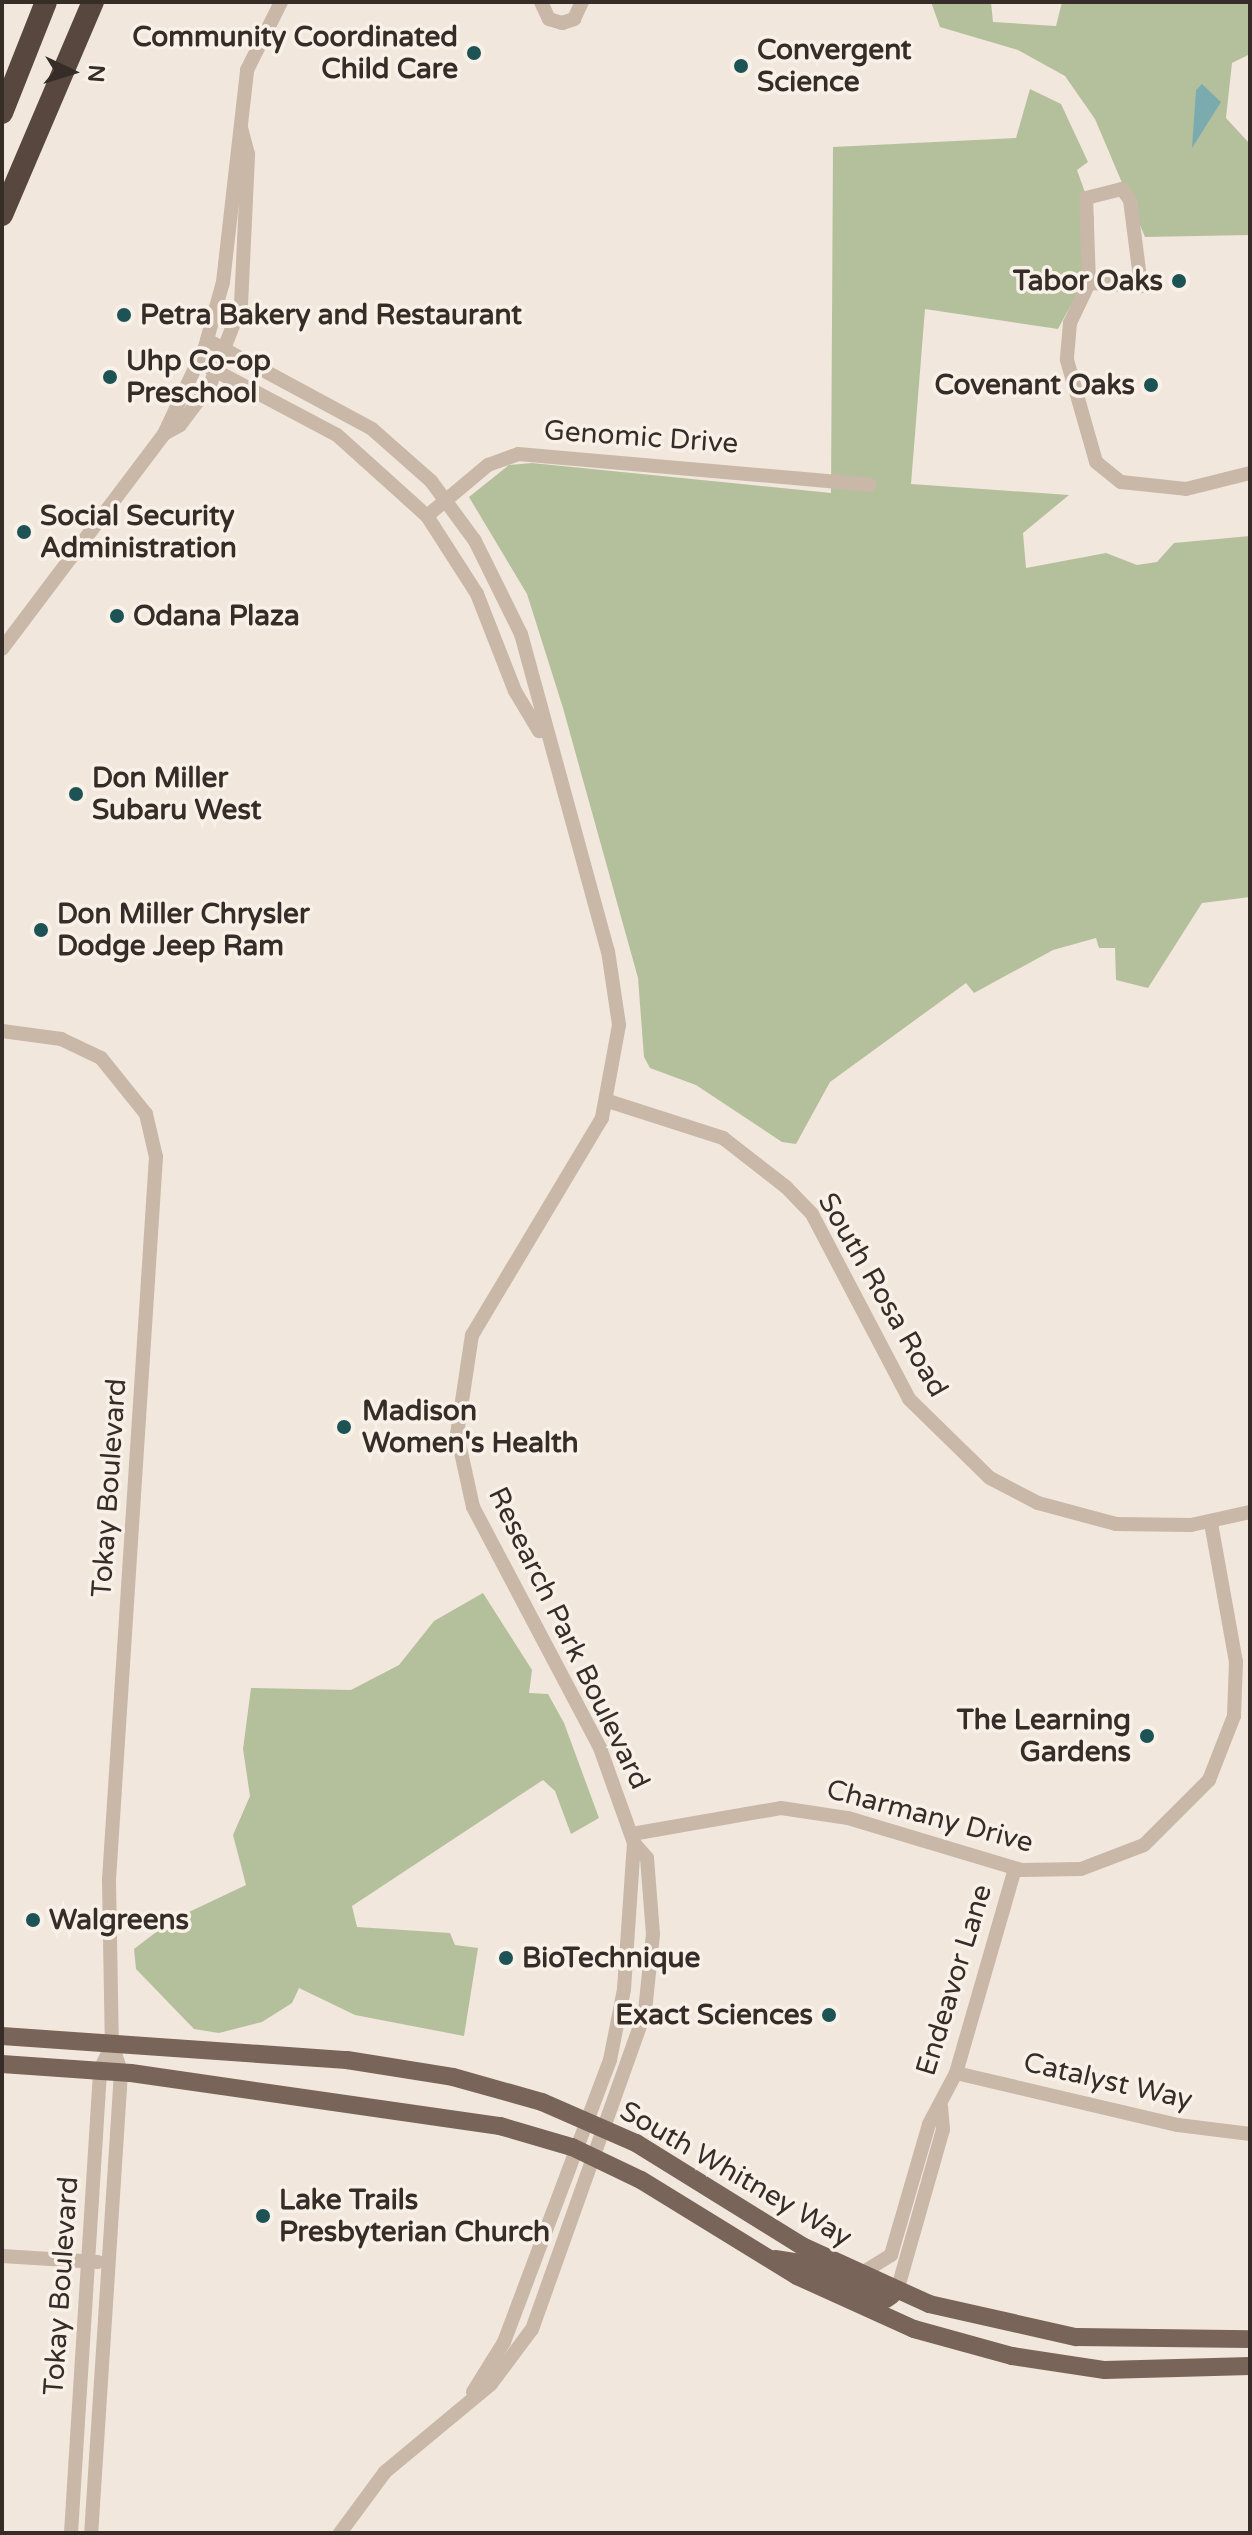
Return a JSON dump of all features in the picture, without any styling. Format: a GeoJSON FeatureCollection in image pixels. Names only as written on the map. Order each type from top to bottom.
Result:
{"type":"FeatureCollection","features":[{"type":"Feature","properties":{"kind":"highway"},"geometry":{"type":"LineString","coordinates":[[2,113],[46,2]]}},
{"type":"Feature","properties":{"kind":"highway"},"geometry":{"type":"LineString","coordinates":[[2,215],[93,2]]}},
{"type":"Feature","properties":{"kind":"main road","name":"South Whitney Way"},"geometry":{"type":"LineString","coordinates":[[2,2036],[399,2066],[496,2087],[605,2129],[858,2275],[897,2291],[1036,2332],[1172,2344],[1250,2339]]}},
{"type":"Feature","properties":{"kind":"main road","name":"South Whitney Way"},"geometry":{"type":"LineString","coordinates":[[2,2064],[121,2072],[470,2120],[572,2147],[594,2157],[765,2258],[872,2312],[1012,2356],[1133,2371],[1250,2366]]}},
{"type":"Feature","properties":{"kind":"main road"},"geometry":{"type":"LineString","coordinates":[[765,2258],[807,2264],[886,2299],[897,2291]]}},
{"type":"Feature","properties":{"kind":"street"},"geometry":{"type":"LineString","coordinates":[[2,649],[164,434],[199,362],[223,282],[254,47],[281,2]]}},
{"type":"Feature","properties":{"kind":"street"},"geometry":{"type":"LineString","coordinates":[[541,2],[549,19],[562,23],[574,19],[582,2]]}},
{"type":"Feature","properties":{"kind":"street"},"geometry":{"type":"LineString","coordinates":[[164,434],[180,425],[217,372],[227,348],[248,252],[248,141],[241,128]]}},
{"type":"Feature","properties":{"kind":"street"},"geometry":{"type":"LineString","coordinates":[[1089,283],[1141,286],[1130,200],[1122,189],[1086,198],[1089,283],[1070,323],[1067,360],[1096,462],[1121,482],[1186,489],[1250,473]]}},
{"type":"Feature","properties":{"kind":"street","name":"Research Park Boulevard"},"geometry":{"type":"LineString","coordinates":[[207,340],[227,348],[372,429],[446,499],[511,608],[544,738],[614,978],[619,1025],[608,1101],[472,1335],[457,1434],[473,1507],[600,1748],[633,1839],[647,1858],[651,1967],[638,2042],[532,2329],[491,2384],[473,2392]]}},
{"type":"Feature","properties":{"kind":"street","name":"Research Park Boulevard"},"geometry":{"type":"LineString","coordinates":[[199,362],[349,443],[427,516],[477,594],[515,691],[544,738]]}},
{"type":"Feature","properties":{"kind":"street","name":"Genomic Drive"},"geometry":{"type":"LineString","coordinates":[[427,516],[488,465],[518,454],[870,485]]}},
{"type":"Feature","properties":{"kind":"street","name":"Tokay Boulevard"},"geometry":{"type":"LineString","coordinates":[[2,1031],[61,1039],[101,1058],[138,1101],[156,1157],[109,1880],[112,2044],[121,2072],[91,2533]]}},
{"type":"Feature","properties":{"kind":"street","name":"South Rosa Road"},"geometry":{"type":"LineString","coordinates":[[608,1101],[723,1138],[786,1187],[812,1214],[909,1399],[990,1478],[1038,1503],[1101,1522],[1211,1523],[1250,1512]]}},
{"type":"Feature","properties":{"kind":"street","name":"Charmany Drive"},"geometry":{"type":"LineString","coordinates":[[633,1839],[738,1811],[800,1809],[1015,1869],[1081,1869],[1126,1853],[1178,1818],[1215,1770],[1229,1737],[1237,1680],[1211,1523]]}},
{"type":"Feature","properties":{"kind":"street","name":"Research Park Boulevard"},"geometry":{"type":"LineString","coordinates":[[473,2392],[504,2342],[617,2029],[633,1839]]}},
{"type":"Feature","properties":{"kind":"street","name":"Endeavor Lane"},"geometry":{"type":"LineString","coordinates":[[858,2275],[891,2255],[929,2124],[941,2107],[956,2073],[1015,1869]]}},
{"type":"Feature","properties":{"kind":"street","name":"Tokay Boulevard"},"geometry":{"type":"LineString","coordinates":[[71,2533],[100,2070],[112,2044]]}},
{"type":"Feature","properties":{"kind":"street","name":"Catalyst Way"},"geometry":{"type":"LineString","coordinates":[[956,2073],[1178,2125],[1250,2134]]}},
{"type":"Feature","properties":{"kind":"street","name":"Endeavor Lane"},"geometry":{"type":"LineString","coordinates":[[897,2291],[943,2129],[941,2107]]}},
{"type":"Feature","properties":{"kind":"street"},"geometry":{"type":"LineString","coordinates":[[2,2256],[110,2263]]}},
{"type":"Feature","properties":{"kind":"street"},"geometry":{"type":"LineString","coordinates":[[340,2533],[385,2472],[473,2392]]}},
{"type":"Feature","properties":{"kind":"green space"},"geometry":{"type":"Polygon","coordinates":[[[931,2],[991,2],[993,22],[1056,26],[1062,2],[1250,2],[1250,54],[1232,63],[1226,118],[1250,144],[1250,235],[1145,237],[1095,119],[1065,76],[1018,50],[940,27],[931,2]]]}},
{"type":"Feature","properties":{"kind":"green space"},"geometry":{"type":"Polygon","coordinates":[[[1030,89],[1061,104],[1088,162],[1077,170],[1094,218],[1094,262],[1058,329],[925,309],[911,484],[1069,495],[1023,533],[1026,568],[1106,553],[1137,565],[1157,562],[1174,543],[1250,536],[1250,897],[1202,903],[1148,988],[1116,980],[1115,948],[1099,948],[1096,938],[1053,950],[974,993],[966,983],[830,1082],[796,1144],[782,1142],[696,1085],[650,1068],[644,1057],[638,978],[563,708],[527,594],[469,497],[509,465],[532,463],[831,493],[833,147],[1016,138],[1030,89]]]}},
{"type":"Feature","properties":{"kind":"green space"},"geometry":{"type":"Polygon","coordinates":[[[483,1593],[532,1670],[529,1693],[548,1694],[564,1723],[599,1818],[571,1834],[555,1791],[543,1780],[352,1906],[357,1927],[450,1933],[455,1945],[478,1948],[464,2036],[355,2015],[299,1988],[292,2003],[262,2022],[219,2033],[194,2029],[136,1969],[134,1949],[172,1920],[246,1885],[233,1835],[250,1796],[243,1749],[251,1688],[351,1690],[399,1665],[434,1621],[483,1593]]]}},
{"type":"Feature","properties":{"kind":"water"},"geometry":{"type":"Polygon","coordinates":[[[1202,84],[1221,102],[1192,148],[1196,90],[1202,84]]]}},
{"type":"Feature","properties":{"kind":"place","name":"Community Coordinated Child Care"},"geometry":{"type":"Point","coordinates":[474,53]}},
{"type":"Feature","properties":{"kind":"place","name":"Convergent Science"},"geometry":{"type":"Point","coordinates":[741,66]}},
{"type":"Feature","properties":{"kind":"place","name":"Tabor Oaks"},"geometry":{"type":"Point","coordinates":[1179,281]}},
{"type":"Feature","properties":{"kind":"place","name":"Petra Bakery and Restaurant"},"geometry":{"type":"Point","coordinates":[124,315]}},
{"type":"Feature","properties":{"kind":"place","name":"Uhp Co-op Preschool"},"geometry":{"type":"Point","coordinates":[110,377]}},
{"type":"Feature","properties":{"kind":"place","name":"Covenant Oaks"},"geometry":{"type":"Point","coordinates":[1151,385]}},
{"type":"Feature","properties":{"kind":"place","name":"Social Security Administration"},"geometry":{"type":"Point","coordinates":[24,532]}},
{"type":"Feature","properties":{"kind":"place","name":"Odana Plaza"},"geometry":{"type":"Point","coordinates":[117,616]}},
{"type":"Feature","properties":{"kind":"place","name":"Don Miller Subaru West"},"geometry":{"type":"Point","coordinates":[76,794]}},
{"type":"Feature","properties":{"kind":"place","name":"Don Miller Chrysler Dodge Jeep Ram"},"geometry":{"type":"Point","coordinates":[41,930]}},
{"type":"Feature","properties":{"kind":"place","name":"Madison Women's Health"},"geometry":{"type":"Point","coordinates":[344,1427]}},
{"type":"Feature","properties":{"kind":"place","name":"The Learning Gardens"},"geometry":{"type":"Point","coordinates":[1147,1736]}},
{"type":"Feature","properties":{"kind":"place","name":"Walgreens"},"geometry":{"type":"Point","coordinates":[33,1920]}},
{"type":"Feature","properties":{"kind":"place","name":"BioTechnique"},"geometry":{"type":"Point","coordinates":[506,1958]}},
{"type":"Feature","properties":{"kind":"place","name":"Exact Sciences"},"geometry":{"type":"Point","coordinates":[829,2015]}},
{"type":"Feature","properties":{"kind":"place","name":"Lake Trails Presbyterian Church"},"geometry":{"type":"Point","coordinates":[263,2216]}}]}
